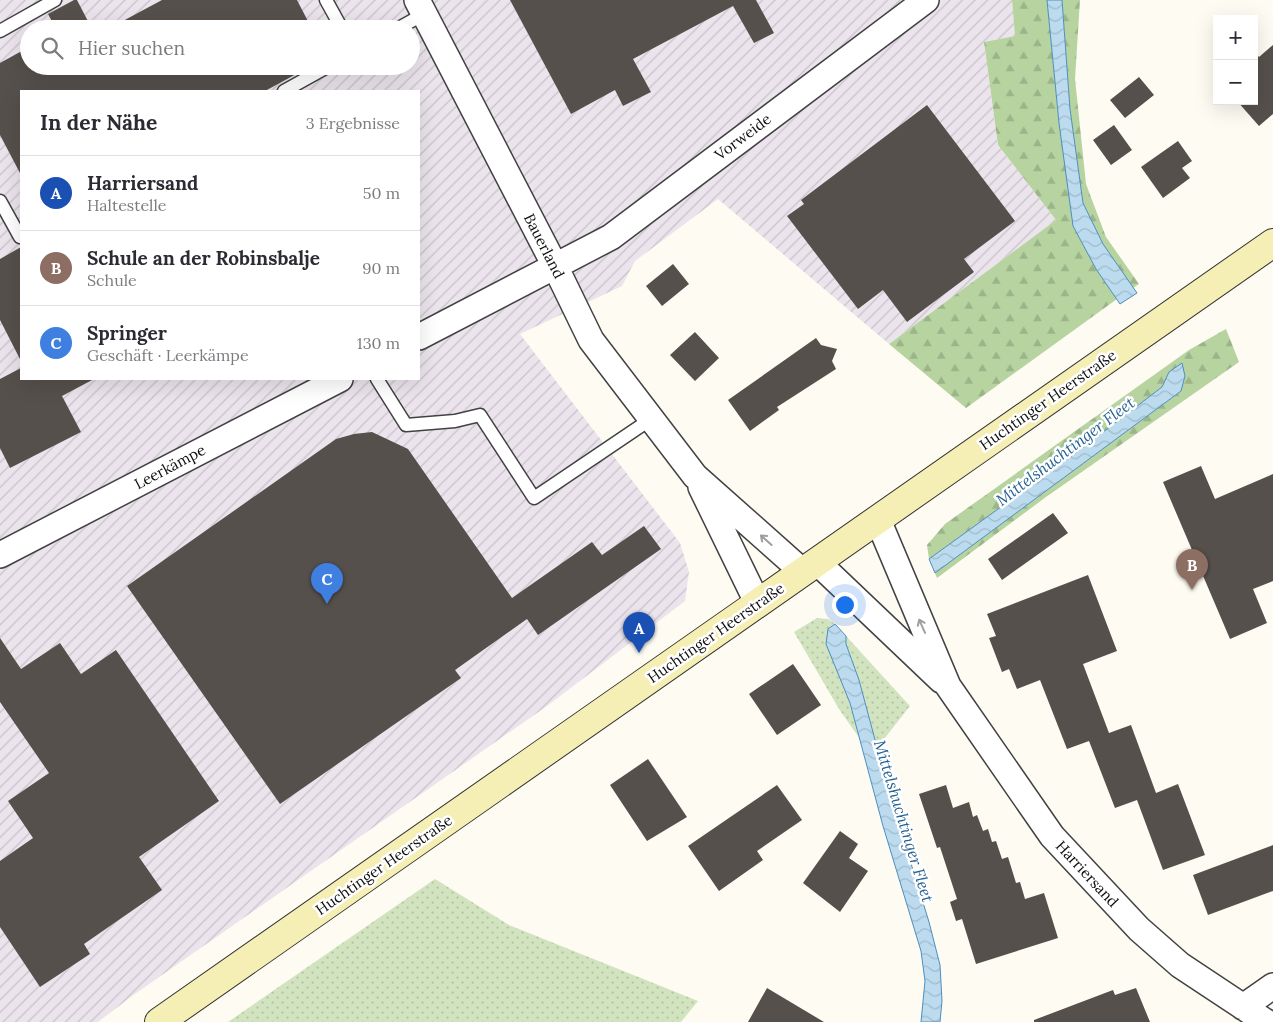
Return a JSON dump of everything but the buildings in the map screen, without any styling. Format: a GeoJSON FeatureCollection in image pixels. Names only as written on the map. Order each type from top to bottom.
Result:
{"type":"FeatureCollection","features":[{"type":"Feature","properties":{"kind":"main road","name":"Huchtinger Heerstraße"},"geometry":{"type":"LineString","coordinates":[[159,1022],[1273,243]]}},
{"type":"Feature","properties":{"kind":"street","name":"Vorweide"},"geometry":{"type":"LineString","coordinates":[[555,266],[611,237],[926,0]]}},
{"type":"Feature","properties":{"kind":"street","name":"Bauerland"},"geometry":{"type":"LineString","coordinates":[[421,7],[555,266],[591,340],[695,476],[758,604]]}},
{"type":"Feature","properties":{"kind":"street"},"geometry":{"type":"LineString","coordinates":[[420,337],[555,266]]}},
{"type":"Feature","properties":{"kind":"street","name":"Leerkämpe"},"geometry":{"type":"LineString","coordinates":[[0,555],[338,380]]}},
{"type":"Feature","properties":{"kind":"street","name":"Bauerland"},"geometry":{"type":"LineString","coordinates":[[695,476],[810,567]]}},
{"type":"Feature","properties":{"kind":"street","name":"Harriersand"},"geometry":{"type":"LineString","coordinates":[[878,520],[948,686],[1052,836],[1139,929],[1180,964],[1266,1022]]}},
{"type":"Feature","properties":{"kind":"street","name":"Harriersand"},"geometry":{"type":"LineString","coordinates":[[810,567],[948,686]]}},
{"type":"Feature","properties":{"kind":"street"},"geometry":{"type":"LineString","coordinates":[[1243,1007],[1273,986]]}},
{"type":"Feature","properties":{"kind":"lane"},"geometry":{"type":"LineString","coordinates":[[0,31],[55,0]]}},
{"type":"Feature","properties":{"kind":"lane"},"geometry":{"type":"LineString","coordinates":[[326,0],[337,20]]}},
{"type":"Feature","properties":{"kind":"lane"},"geometry":{"type":"LineString","coordinates":[[407,20],[421,7]]}},
{"type":"Feature","properties":{"kind":"lane"},"geometry":{"type":"LineString","coordinates":[[286,90],[313,75]]}},
{"type":"Feature","properties":{"kind":"lane"},"geometry":{"type":"LineString","coordinates":[[0,201],[20,237]]}},
{"type":"Feature","properties":{"kind":"lane"},"geometry":{"type":"LineString","coordinates":[[378,380],[406,425],[454,422],[480,415],[534,498],[651,419]]}},
{"type":"Feature","properties":{"kind":"shaded area"},"geometry":{"type":"Polygon","coordinates":[[[0,0],[1012,0],[1015,36],[984,42],[998,145],[1056,220],[889,344],[718,199],[635,261],[622,286],[520,334],[680,543],[689,572],[685,601],[547,706],[132,996],[98,1022],[0,1022],[0,0]]]}},
{"type":"Feature","properties":{"kind":"green space"},"geometry":{"type":"Polygon","coordinates":[[[1012,0],[1047,0],[1059,123],[1096,269],[1117,299],[966,408],[889,344],[1056,220],[998,145],[984,42],[1015,36],[1012,0]]]}},
{"type":"Feature","properties":{"kind":"green space"},"geometry":{"type":"Polygon","coordinates":[[[1062,0],[1080,0],[1075,79],[1086,184],[1106,237],[1139,284],[1133,288],[1103,244],[1083,203],[1070,109],[1062,0]]]}},
{"type":"Feature","properties":{"kind":"green space"},"geometry":{"type":"Polygon","coordinates":[[[1226,329],[1239,362],[1046,497],[937,578],[935,573],[1181,391],[1169,372],[1162,387],[1081,449],[929,559],[927,545],[945,524],[1189,350],[1226,329]]]}},
{"type":"Feature","properties":{"kind":"green space"},"geometry":{"type":"Polygon","coordinates":[[[817,618],[828,619],[835,624],[828,629],[860,739],[839,709],[794,632],[817,618]]]}},
{"type":"Feature","properties":{"kind":"green space"},"geometry":{"type":"Polygon","coordinates":[[[846,636],[910,706],[877,748],[859,680],[846,644],[846,636]]]}},
{"type":"Feature","properties":{"kind":"green space"},"geometry":{"type":"Polygon","coordinates":[[[435,879],[509,925],[698,1001],[681,1022],[228,1022],[435,879]]]}},
{"type":"Feature","properties":{"kind":"water"},"geometry":{"type":"Polygon","coordinates":[[[1047,0],[1062,0],[1070,109],[1083,203],[1103,244],[1137,293],[1120,304],[1096,269],[1073,226],[1059,123],[1047,0]]]}},
{"type":"Feature","properties":{"kind":"water"},"geometry":{"type":"Polygon","coordinates":[[[1182,363],[1185,376],[1181,391],[935,573],[929,559],[1081,449],[1162,387],[1169,372],[1182,363]]]}},
{"type":"Feature","properties":{"kind":"water"},"geometry":{"type":"Polygon","coordinates":[[[835,624],[846,636],[846,644],[859,680],[889,792],[929,922],[940,965],[942,1001],[940,1022],[921,1022],[925,981],[921,951],[883,826],[850,703],[826,644],[828,629],[835,624]]]}},
{"type":"Feature","properties":{"kind":"place","name":"Schule an der Robinsbalje"},"geometry":{"type":"Point","coordinates":[1192,590]}},
{"type":"Feature","properties":{"kind":"place","name":"Springer"},"geometry":{"type":"Point","coordinates":[327,604]}},
{"type":"Feature","properties":{"kind":"place","name":"Harriersand"},"geometry":{"type":"Point","coordinates":[639,653]}},
{"type":"Feature","properties":{"kind":"water label","name":"Mittelshuchtinger Fleet"},"geometry":{"type":"Point","coordinates":[1065,451]}},
{"type":"Feature","properties":{"kind":"water label","name":"Mittelshuchtinger Fleet"},"geometry":{"type":"Point","coordinates":[904,821]}}]}
